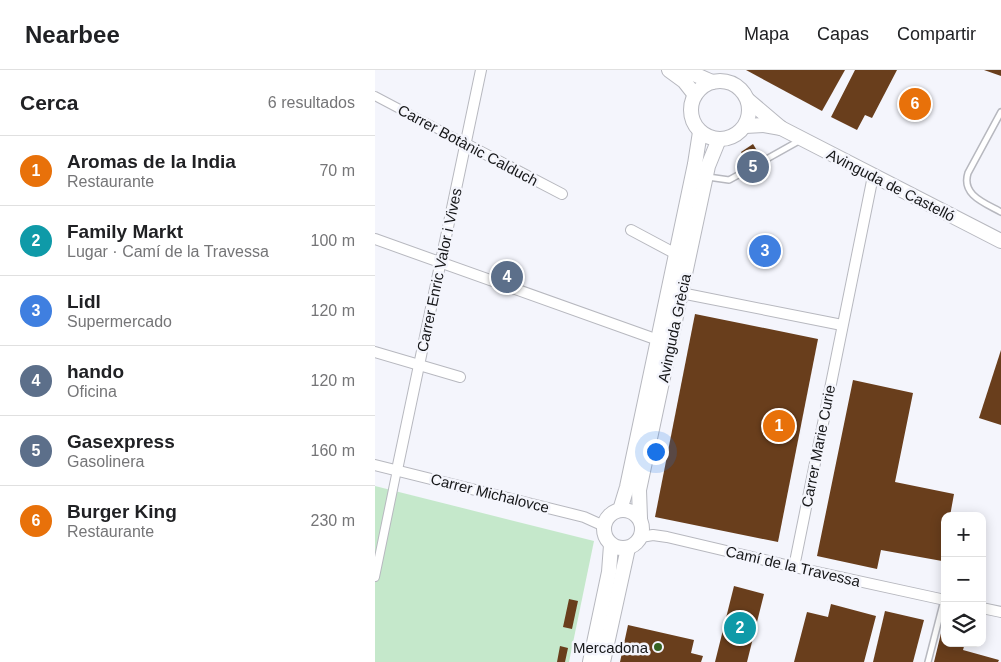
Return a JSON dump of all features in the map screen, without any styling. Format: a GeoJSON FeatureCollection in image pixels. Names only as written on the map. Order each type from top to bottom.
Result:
{"type":"FeatureCollection","features":[{"type":"Feature","properties":{"kind":"main road"},"geometry":{"type":"LineString","coordinates":[[669,70],[684,81],[695,95]]}},
{"type":"Feature","properties":{"kind":"main road"},"geometry":{"type":"LineString","coordinates":[[685,70],[715,78],[726,81],[735,85],[748,100],[748,118],[745,126],[733,136],[719,139],[709,137],[700,132],[694,124],[691,114],[691,104],[695,95],[715,78]]}},
{"type":"Feature","properties":{"kind":"main road","name":"Avinguda de Castelló"},"geometry":{"type":"LineString","coordinates":[[748,100],[781,128],[1001,241]]}},
{"type":"Feature","properties":{"kind":"main road","name":"Avinguda de Castelló"},"geometry":{"type":"LineString","coordinates":[[745,126],[764,125],[781,128]]}},
{"type":"Feature","properties":{"kind":"main road","name":"Avinguda Grècia"},"geometry":{"type":"LineString","coordinates":[[620,510],[627,487],[695,164],[700,132]]}},
{"type":"Feature","properties":{"kind":"main road","name":"Avinguda Grècia"},"geometry":{"type":"LineString","coordinates":[[640,518],[639,490],[705,177],[719,139]]}},
{"type":"Feature","properties":{"kind":"main road"},"geometry":{"type":"LineString","coordinates":[[620,510],[631,511],[640,518],[643,528],[641,537],[636,544],[628,548],[619,548],[611,545],[605,536],[604,526],[609,515],[620,510]]}},
{"type":"Feature","properties":{"kind":"main road"},"geometry":{"type":"LineString","coordinates":[[590,662],[609,572],[611,545]]}},
{"type":"Feature","properties":{"kind":"main road"},"geometry":{"type":"LineString","coordinates":[[603,662],[628,548]]}},
{"type":"Feature","properties":{"kind":"street","name":"Carrer Enric Valor i Vives"},"geometry":{"type":"LineString","coordinates":[[397,470],[481,70]]}},
{"type":"Feature","properties":{"kind":"street","name":"Carrer Botànic Calduch"},"geometry":{"type":"LineString","coordinates":[[375,96],[562,194]]}},
{"type":"Feature","properties":{"kind":"street","name":"Carrer Marie Curie"},"geometry":{"type":"LineString","coordinates":[[794,567],[873,176]]}},
{"type":"Feature","properties":{"kind":"street"},"geometry":{"type":"LineString","coordinates":[[631,230],[676,254]]}},
{"type":"Feature","properties":{"kind":"street"},"geometry":{"type":"LineString","coordinates":[[375,239],[658,340]]}},
{"type":"Feature","properties":{"kind":"street"},"geometry":{"type":"LineString","coordinates":[[681,293],[842,325]]}},
{"type":"Feature","properties":{"kind":"street"},"geometry":{"type":"LineString","coordinates":[[375,352],[460,378]]}},
{"type":"Feature","properties":{"kind":"street","name":"Carrer Michalovce"},"geometry":{"type":"LineString","coordinates":[[375,465],[584,517],[604,526]]}},
{"type":"Feature","properties":{"kind":"street"},"geometry":{"type":"LineString","coordinates":[[375,577],[397,470]]}},
{"type":"Feature","properties":{"kind":"street","name":"Camí de la Travessa"},"geometry":{"type":"LineString","coordinates":[[641,537],[653,535],[667,537],[941,599]]}},
{"type":"Feature","properties":{"kind":"street"},"geometry":{"type":"LineString","coordinates":[[986,609],[1001,612]]}},
{"type":"Feature","properties":{"kind":"lane"},"geometry":{"type":"LineString","coordinates":[[1001,112],[967,172],[966,179],[967,187],[977,199],[1001,212]]}},
{"type":"Feature","properties":{"kind":"lane"},"geometry":{"type":"LineString","coordinates":[[763,161],[797,142],[799,137]]}},
{"type":"Feature","properties":{"kind":"lane"},"geometry":{"type":"LineString","coordinates":[[705,177],[729,180],[751,168]]}},
{"type":"Feature","properties":{"kind":"lane"},"geometry":{"type":"LineString","coordinates":[[928,662],[944,602]]}},
{"type":"Feature","properties":{"kind":"green space"},"geometry":{"type":"Polygon","coordinates":[[[375,486],[594,541],[569,662],[375,662],[375,486]]]}},
{"type":"Feature","properties":{"kind":"building"},"geometry":{"type":"Polygon","coordinates":[[[746,70],[845,70],[822,111],[746,70]]]}},
{"type":"Feature","properties":{"kind":"building"},"geometry":{"type":"Polygon","coordinates":[[[855,70],[897,70],[872,118],[865,115],[857,130],[831,117],[855,70]]]}},
{"type":"Feature","properties":{"kind":"building"},"geometry":{"type":"Polygon","coordinates":[[[984,70],[1001,70],[1001,76],[984,70]]]}},
{"type":"Feature","properties":{"kind":"building"},"geometry":{"type":"Polygon","coordinates":[[[753,144],[770,172],[759,179],[741,152],[753,144]]]}},
{"type":"Feature","properties":{"kind":"building"},"geometry":{"type":"Polygon","coordinates":[[[695,314],[818,339],[778,542],[655,517],[695,314]]]}},
{"type":"Feature","properties":{"kind":"building"},"geometry":{"type":"Polygon","coordinates":[[[1001,350],[1001,425],[979,418],[1001,350]]]}},
{"type":"Feature","properties":{"kind":"building"},"geometry":{"type":"Polygon","coordinates":[[[853,380],[913,393],[895,482],[954,494],[951,512],[941,512],[941,561],[881,550],[877,569],[817,556],[853,380]]]}},
{"type":"Feature","properties":{"kind":"building"},"geometry":{"type":"Polygon","coordinates":[[[734,586],[764,594],[747,662],[715,662],[734,586]]]}},
{"type":"Feature","properties":{"kind":"building"},"geometry":{"type":"Polygon","coordinates":[[[569,599],[578,601],[572,629],[563,627],[569,599]]]}},
{"type":"Feature","properties":{"kind":"building"},"geometry":{"type":"Polygon","coordinates":[[[831,604],[876,616],[864,662],[794,662],[807,612],[828,617],[831,604]]]}},
{"type":"Feature","properties":{"kind":"building"},"geometry":{"type":"Polygon","coordinates":[[[885,611],[924,620],[913,662],[873,662],[885,611]]]}},
{"type":"Feature","properties":{"kind":"building","name":"Mercadona"},"geometry":{"type":"Polygon","coordinates":[[[628,625],[694,640],[691,653],[703,656],[701,662],[620,662],[628,625]]]}},
{"type":"Feature","properties":{"kind":"building"},"geometry":{"type":"Polygon","coordinates":[[[941,633],[941,647],[964,647],[963,650],[999,660],[998,662],[934,662],[941,633]]]}},
{"type":"Feature","properties":{"kind":"building"},"geometry":{"type":"Polygon","coordinates":[[[560,646],[568,648],[565,662],[557,662],[560,646]]]}},
{"type":"Feature","properties":{"kind":"place","name":"Burger King"},"geometry":{"type":"Point","coordinates":[915,104]}},
{"type":"Feature","properties":{"kind":"place","name":"Gasexpress"},"geometry":{"type":"Point","coordinates":[753,167]}},
{"type":"Feature","properties":{"kind":"place","name":"Lidl"},"geometry":{"type":"Point","coordinates":[765,251]}},
{"type":"Feature","properties":{"kind":"place","name":"hando"},"geometry":{"type":"Point","coordinates":[507,277]}},
{"type":"Feature","properties":{"kind":"place","name":"Aromas de la India"},"geometry":{"type":"Point","coordinates":[779,426]}},
{"type":"Feature","properties":{"kind":"place","name":"Family Markt"},"geometry":{"type":"Point","coordinates":[740,628]}},
{"type":"Feature","properties":{"kind":"place","name":"Mercadona"},"geometry":{"type":"Point","coordinates":[658,647]}}]}
